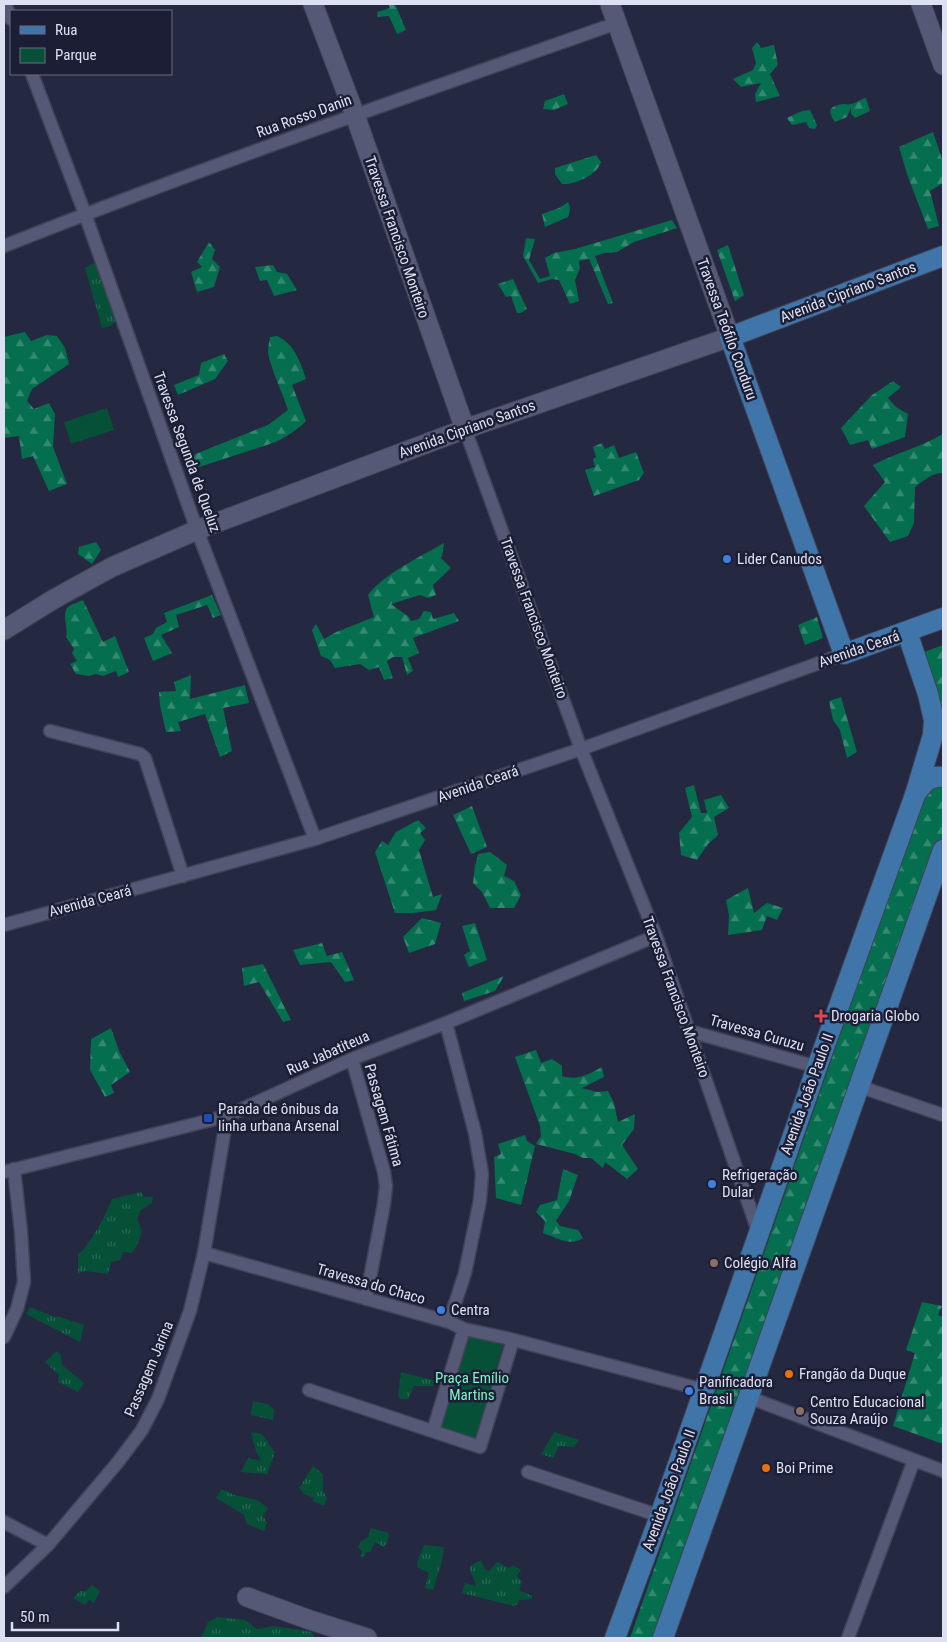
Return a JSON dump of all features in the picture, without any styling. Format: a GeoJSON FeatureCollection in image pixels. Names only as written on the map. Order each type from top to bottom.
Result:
{"type":"FeatureCollection","features":[{"type":"Feature","properties":{"kind":"main road","name":"Avenida Cipriano Santos"},"geometry":{"type":"LineString","coordinates":[[730,337],[943,256]]}},
{"type":"Feature","properties":{"kind":"main road","name":"Travessa Teófilo Conduru"},"geometry":{"type":"LineString","coordinates":[[730,337],[844,654]]}},
{"type":"Feature","properties":{"kind":"main road","name":"Avenida Ceará"},"geometry":{"type":"LineString","coordinates":[[844,654],[943,618]]}},
{"type":"Feature","properties":{"kind":"main road","name":"Avenida João Paulo II"},"geometry":{"type":"LineString","coordinates":[[617,1637],[758,1231],[915,795],[938,737],[934,728],[932,711],[907,632]]}},
{"type":"Feature","properties":{"kind":"main road"},"geometry":{"type":"LineString","coordinates":[[915,795],[923,783],[929,779],[937,776],[943,777]]}},
{"type":"Feature","properties":{"kind":"main road"},"geometry":{"type":"LineString","coordinates":[[663,1638],[943,850]]}},
{"type":"Feature","properties":{"kind":"street"},"geometry":{"type":"LineString","coordinates":[[6,4],[10,16]]}},
{"type":"Feature","properties":{"kind":"street","name":"Travessa Francisco Monteiro"},"geometry":{"type":"LineString","coordinates":[[313,4],[355,115],[464,429],[581,749],[656,936],[758,1231]]}},
{"type":"Feature","properties":{"kind":"street","name":"Travessa Teófilo Conduru"},"geometry":{"type":"LineString","coordinates":[[610,4],[730,337]]}},
{"type":"Feature","properties":{"kind":"street"},"geometry":{"type":"LineString","coordinates":[[921,4],[943,65]]}},
{"type":"Feature","properties":{"kind":"street","name":"Rua Rosso Danin"},"geometry":{"type":"LineString","coordinates":[[4,246],[85,214],[355,115],[617,23]]}},
{"type":"Feature","properties":{"kind":"street","name":"Travessa Segunda de Queluz"},"geometry":{"type":"LineString","coordinates":[[32,75],[85,214],[197,530],[315,839]]}},
{"type":"Feature","properties":{"kind":"street","name":"Avenida Cipriano Santos"},"geometry":{"type":"LineString","coordinates":[[4,630],[54,599],[112,567],[197,530],[464,429],[730,337]]}},
{"type":"Feature","properties":{"kind":"street","name":"Avenida Ceará"},"geometry":{"type":"LineString","coordinates":[[4,925],[315,839],[581,749],[844,654]]}},
{"type":"Feature","properties":{"kind":"street"},"geometry":{"type":"LineString","coordinates":[[50,731],[140,754],[145,758],[183,876]]}},
{"type":"Feature","properties":{"kind":"street","name":"Rua Jabatiteua"},"geometry":{"type":"LineString","coordinates":[[9,1171],[228,1116],[352,1059],[446,1023],[656,936]]}},
{"type":"Feature","properties":{"kind":"street"},"geometry":{"type":"LineString","coordinates":[[446,1023],[475,1133],[482,1174],[480,1200],[465,1273],[449,1322]]}},
{"type":"Feature","properties":{"kind":"street","name":"Travessa Curuzu"},"geometry":{"type":"LineString","coordinates":[[689,1031],[817,1067]]}},
{"type":"Feature","properties":{"kind":"street","name":"Passagem Fátima"},"geometry":{"type":"LineString","coordinates":[[352,1059],[384,1172],[386,1186],[366,1299]]}},
{"type":"Feature","properties":{"kind":"street"},"geometry":{"type":"LineString","coordinates":[[858,1086],[943,1115]]}},
{"type":"Feature","properties":{"kind":"street","name":"Passagem Jarina"},"geometry":{"type":"LineString","coordinates":[[4,1587],[48,1545],[118,1462],[142,1430],[158,1399],[190,1311],[204,1253],[228,1116]]}},
{"type":"Feature","properties":{"kind":"street"},"geometry":{"type":"LineString","coordinates":[[4,1337],[16,1309],[24,1282],[21,1232],[9,1171]]}},
{"type":"Feature","properties":{"kind":"street","name":"Travessa do Chaco"},"geometry":{"type":"LineString","coordinates":[[204,1253],[449,1322],[464,1330],[513,1340],[704,1390]]}},
{"type":"Feature","properties":{"kind":"street"},"geometry":{"type":"LineString","coordinates":[[433,1431],[464,1330]]}},
{"type":"Feature","properties":{"kind":"street"},"geometry":{"type":"LineString","coordinates":[[309,1390],[480,1447],[513,1340]]}},
{"type":"Feature","properties":{"kind":"street"},"geometry":{"type":"LineString","coordinates":[[748,1397],[943,1471]]}},
{"type":"Feature","properties":{"kind":"street"},"geometry":{"type":"LineString","coordinates":[[848,1638],[914,1460]]}},
{"type":"Feature","properties":{"kind":"street"},"geometry":{"type":"LineString","coordinates":[[528,1472],[660,1516]]}},
{"type":"Feature","properties":{"kind":"street"},"geometry":{"type":"LineString","coordinates":[[4,1522],[48,1545]]}},
{"type":"Feature","properties":{"kind":"street"},"geometry":{"type":"LineString","coordinates":[[247,1597],[367,1638]]}},
{"type":"Feature","properties":{"kind":"green space"},"geometry":{"type":"Polygon","coordinates":[[[388,4],[395,4],[406,30],[397,34],[389,16],[378,17],[377,12],[390,8],[388,4]]]}},
{"type":"Feature","properties":{"kind":"green space"},"geometry":{"type":"Polygon","coordinates":[[[757,42],[761,48],[774,45],[778,65],[770,74],[780,96],[756,102],[755,94],[761,83],[741,87],[733,79],[753,70],[756,63],[752,48],[757,42]]]}},
{"type":"Feature","properties":{"kind":"green space"},"geometry":{"type":"Polygon","coordinates":[[[564,94],[568,104],[554,110],[543,109],[545,101],[564,94]]]}},
{"type":"Feature","properties":{"kind":"green space"},"geometry":{"type":"Polygon","coordinates":[[[866,98],[870,111],[855,118],[851,114],[851,107],[847,117],[835,122],[830,112],[832,108],[866,98]]]}},
{"type":"Feature","properties":{"kind":"green space"},"geometry":{"type":"Polygon","coordinates":[[[810,110],[817,125],[815,129],[809,128],[806,122],[792,125],[787,118],[802,111],[810,110]]]}},
{"type":"Feature","properties":{"kind":"green space"},"geometry":{"type":"Polygon","coordinates":[[[933,132],[943,162],[943,183],[930,191],[939,226],[928,229],[899,147],[933,132]]]}},
{"type":"Feature","properties":{"kind":"green space"},"geometry":{"type":"Polygon","coordinates":[[[596,155],[601,162],[599,167],[585,178],[573,183],[562,184],[555,174],[555,168],[596,155]]]}},
{"type":"Feature","properties":{"kind":"green space"},"geometry":{"type":"Polygon","coordinates":[[[568,202],[570,210],[568,217],[545,227],[542,214],[559,208],[568,202]]]}},
{"type":"Feature","properties":{"kind":"green space"},"geometry":{"type":"Polygon","coordinates":[[[672,220],[677,228],[634,242],[617,252],[595,256],[613,303],[608,304],[589,259],[579,261],[580,268],[575,280],[579,301],[570,304],[559,280],[552,279],[538,283],[523,256],[526,238],[535,239],[529,260],[540,279],[550,276],[545,258],[554,253],[575,249],[672,220]]]}},
{"type":"Feature","properties":{"kind":"green space"},"geometry":{"type":"Polygon","coordinates":[[[209,242],[215,250],[212,259],[220,267],[214,287],[197,292],[191,272],[202,267],[197,262],[209,242]]]}},
{"type":"Feature","properties":{"kind":"green space"},"geometry":{"type":"Polygon","coordinates":[[[728,245],[744,295],[735,301],[717,250],[728,245]]]}},
{"type":"Feature","properties":{"kind":"green space"},"geometry":{"type":"Polygon","coordinates":[[[96,263],[100,265],[115,322],[110,326],[102,328],[85,268],[96,263]]]}},
{"type":"Feature","properties":{"kind":"green space"},"geometry":{"type":"Polygon","coordinates":[[[273,265],[277,272],[287,274],[297,290],[274,296],[267,280],[260,281],[255,267],[273,265]]]}},
{"type":"Feature","properties":{"kind":"green space"},"geometry":{"type":"Polygon","coordinates":[[[513,279],[527,309],[521,313],[517,313],[511,296],[506,297],[498,284],[513,279]]]}},
{"type":"Feature","properties":{"kind":"green space"},"geometry":{"type":"Polygon","coordinates":[[[25,332],[31,341],[47,335],[57,336],[65,348],[69,364],[32,389],[27,401],[34,409],[49,403],[55,414],[53,447],[67,484],[49,491],[33,456],[22,459],[19,436],[4,438],[4,337],[25,332]]]}},
{"type":"Feature","properties":{"kind":"green space"},"geometry":{"type":"Polygon","coordinates":[[[277,336],[292,348],[304,373],[306,379],[292,385],[306,421],[292,433],[276,442],[196,468],[193,455],[268,425],[288,410],[268,353],[270,337],[277,336]]]}},
{"type":"Feature","properties":{"kind":"green space"},"geometry":{"type":"Polygon","coordinates":[[[224,354],[228,361],[215,379],[178,395],[174,385],[199,375],[201,363],[224,354]]]}},
{"type":"Feature","properties":{"kind":"green space"},"geometry":{"type":"Polygon","coordinates":[[[893,381],[901,387],[888,398],[896,407],[908,414],[905,437],[872,449],[868,440],[850,445],[841,428],[872,395],[893,381]]]}},
{"type":"Feature","properties":{"kind":"green space"},"geometry":{"type":"Polygon","coordinates":[[[107,408],[114,430],[71,444],[64,422],[107,408]]]}},
{"type":"Feature","properties":{"kind":"green space"},"geometry":{"type":"Polygon","coordinates":[[[943,434],[943,473],[931,476],[915,487],[914,523],[908,536],[890,542],[864,506],[885,482],[873,465],[943,434]]]}},
{"type":"Feature","properties":{"kind":"green space"},"geometry":{"type":"Polygon","coordinates":[[[602,443],[605,449],[614,445],[619,458],[636,452],[644,473],[639,480],[594,496],[585,470],[595,467],[593,459],[596,457],[593,447],[602,443]]]}},
{"type":"Feature","properties":{"kind":"green space"},"geometry":{"type":"Polygon","coordinates":[[[96,542],[101,550],[92,564],[78,554],[79,547],[96,542]]]}},
{"type":"Feature","properties":{"kind":"green space"},"geometry":{"type":"Polygon","coordinates":[[[444,543],[441,558],[451,568],[433,585],[436,595],[428,598],[420,595],[391,604],[409,617],[411,621],[419,619],[424,611],[431,612],[433,619],[454,613],[459,621],[413,638],[419,653],[408,658],[413,671],[407,675],[402,657],[393,657],[387,661],[393,678],[384,680],[379,667],[369,670],[360,664],[335,668],[330,660],[321,656],[312,630],[316,624],[324,639],[374,617],[368,595],[374,588],[403,566],[444,543]]]}},
{"type":"Feature","properties":{"kind":"green space"},"geometry":{"type":"Polygon","coordinates":[[[212,595],[221,615],[213,618],[207,605],[176,615],[179,627],[161,635],[172,653],[153,661],[144,638],[153,634],[156,628],[167,622],[164,613],[212,595]]]}},
{"type":"Feature","properties":{"kind":"green space"},"geometry":{"type":"Polygon","coordinates":[[[83,600],[103,642],[115,636],[129,672],[118,677],[116,671],[103,676],[76,674],[70,664],[77,661],[72,653],[74,649],[66,637],[65,613],[69,606],[83,600]]]}},
{"type":"Feature","properties":{"kind":"green space"},"geometry":{"type":"Polygon","coordinates":[[[817,617],[823,638],[805,645],[798,625],[817,617]]]}},
{"type":"Feature","properties":{"kind":"green space"},"geometry":{"type":"Polygon","coordinates":[[[943,645],[943,730],[924,652],[943,645]]]}},
{"type":"Feature","properties":{"kind":"green space"},"geometry":{"type":"Polygon","coordinates":[[[191,675],[190,699],[245,685],[249,703],[223,708],[232,751],[220,757],[205,714],[178,722],[181,731],[166,732],[159,692],[176,691],[174,682],[191,675]]]}},
{"type":"Feature","properties":{"kind":"green space"},"geometry":{"type":"Polygon","coordinates":[[[841,697],[857,752],[847,758],[840,730],[833,720],[829,701],[841,697]]]}},
{"type":"Feature","properties":{"kind":"green space"},"geometry":{"type":"Polygon","coordinates":[[[694,785],[701,813],[707,813],[704,800],[721,795],[729,808],[714,817],[718,835],[708,844],[697,860],[681,855],[679,833],[692,817],[685,788],[694,785]]]}},
{"type":"Feature","properties":{"kind":"green space"},"geometry":{"type":"Polygon","coordinates":[[[931,785],[943,785],[943,841],[660,1638],[630,1638],[925,791],[931,785]]]}},
{"type":"Feature","properties":{"kind":"green space"},"geometry":{"type":"Polygon","coordinates":[[[472,806],[487,847],[471,854],[453,815],[472,806]]]}},
{"type":"Feature","properties":{"kind":"green space"},"geometry":{"type":"Polygon","coordinates":[[[418,820],[426,828],[420,833],[425,840],[419,850],[433,897],[442,894],[436,910],[395,913],[375,852],[382,841],[388,845],[396,832],[418,820]]]}},
{"type":"Feature","properties":{"kind":"green space"},"geometry":{"type":"Polygon","coordinates":[[[490,852],[507,865],[504,876],[514,881],[521,895],[514,908],[490,908],[482,892],[473,883],[478,854],[490,852]]]}},
{"type":"Feature","properties":{"kind":"green space"},"geometry":{"type":"Polygon","coordinates":[[[748,888],[754,913],[767,903],[783,908],[777,920],[767,916],[762,930],[728,935],[729,915],[726,900],[748,888]]]}},
{"type":"Feature","properties":{"kind":"green space"},"geometry":{"type":"Polygon","coordinates":[[[422,918],[441,923],[435,944],[409,953],[403,937],[422,918]]]}},
{"type":"Feature","properties":{"kind":"green space"},"geometry":{"type":"Polygon","coordinates":[[[475,923],[487,960],[469,967],[464,955],[470,951],[462,926],[475,923]]]}},
{"type":"Feature","properties":{"kind":"green space"},"geometry":{"type":"Polygon","coordinates":[[[322,943],[327,956],[342,952],[354,980],[345,982],[331,962],[300,965],[293,950],[322,943]]]}},
{"type":"Feature","properties":{"kind":"green space"},"geometry":{"type":"Polygon","coordinates":[[[263,964],[291,1020],[283,1022],[259,982],[244,986],[242,968],[263,964]]]}},
{"type":"Feature","properties":{"kind":"green space"},"geometry":{"type":"Polygon","coordinates":[[[504,976],[495,991],[464,1001],[462,993],[504,976]]]}},
{"type":"Feature","properties":{"kind":"green space"},"geometry":{"type":"Polygon","coordinates":[[[111,1028],[119,1051],[130,1072],[111,1085],[114,1093],[105,1097],[90,1070],[91,1039],[111,1028]]]}},
{"type":"Feature","properties":{"kind":"green space"},"geometry":{"type":"Polygon","coordinates":[[[536,1050],[541,1063],[552,1059],[562,1066],[562,1076],[578,1077],[602,1067],[604,1077],[582,1088],[597,1092],[608,1091],[614,1103],[618,1122],[635,1114],[634,1129],[622,1145],[638,1169],[627,1179],[605,1162],[603,1168],[591,1158],[583,1158],[575,1154],[536,1144],[541,1136],[540,1126],[515,1057],[536,1050]]]}},
{"type":"Feature","properties":{"kind":"green space"},"geometry":{"type":"Polygon","coordinates":[[[525,1135],[527,1141],[535,1146],[521,1205],[496,1198],[494,1157],[501,1154],[498,1144],[525,1135]]]}},
{"type":"Feature","properties":{"kind":"green space"},"geometry":{"type":"Polygon","coordinates":[[[563,1169],[578,1175],[569,1201],[556,1221],[560,1226],[578,1230],[583,1238],[573,1242],[543,1233],[545,1221],[536,1212],[540,1205],[557,1200],[563,1169]]]}},
{"type":"Feature","properties":{"kind":"green space"},"geometry":{"type":"Polygon","coordinates":[[[141,1192],[144,1197],[153,1197],[152,1203],[141,1210],[137,1219],[142,1231],[132,1253],[123,1252],[120,1260],[111,1262],[108,1274],[85,1271],[78,1273],[78,1254],[84,1249],[94,1234],[112,1199],[141,1192]]]}},
{"type":"Feature","properties":{"kind":"green space"},"geometry":{"type":"Polygon","coordinates":[[[922,1302],[942,1306],[938,1315],[943,1317],[943,1444],[893,1426],[915,1353],[906,1350],[922,1302]]]}},
{"type":"Feature","properties":{"kind":"green space"},"geometry":{"type":"Polygon","coordinates":[[[30,1307],[57,1318],[57,1316],[84,1325],[80,1342],[26,1314],[30,1307]]]}},
{"type":"Feature","properties":{"kind":"green space","name":"Praça Emílio Martins"},"geometry":{"type":"Polygon","coordinates":[[[467,1336],[503,1345],[475,1443],[440,1430],[467,1336]]]}},
{"type":"Feature","properties":{"kind":"green space"},"geometry":{"type":"Polygon","coordinates":[[[57,1351],[61,1355],[62,1365],[84,1383],[78,1392],[58,1382],[59,1375],[45,1362],[57,1351]]]}},
{"type":"Feature","properties":{"kind":"green space"},"geometry":{"type":"Polygon","coordinates":[[[401,1372],[436,1381],[434,1386],[414,1386],[408,1399],[401,1399],[398,1397],[401,1372]]]}},
{"type":"Feature","properties":{"kind":"green space"},"geometry":{"type":"Polygon","coordinates":[[[253,1401],[268,1404],[274,1410],[273,1420],[251,1415],[253,1401]]]}},
{"type":"Feature","properties":{"kind":"green space"},"geometry":{"type":"Polygon","coordinates":[[[251,1432],[262,1434],[275,1453],[267,1474],[241,1472],[248,1458],[261,1461],[251,1432]]]}},
{"type":"Feature","properties":{"kind":"green space"},"geometry":{"type":"Polygon","coordinates":[[[554,1432],[579,1440],[574,1447],[559,1446],[553,1458],[541,1454],[554,1432]]]}},
{"type":"Feature","properties":{"kind":"green space"},"geometry":{"type":"Polygon","coordinates":[[[313,1466],[323,1474],[323,1491],[327,1498],[324,1506],[313,1501],[314,1498],[304,1494],[299,1488],[313,1466]]]}},
{"type":"Feature","properties":{"kind":"green space"},"geometry":{"type":"Polygon","coordinates":[[[222,1489],[234,1495],[257,1500],[268,1508],[263,1516],[267,1523],[264,1531],[247,1524],[244,1515],[216,1498],[222,1489]]]}},
{"type":"Feature","properties":{"kind":"green space"},"geometry":{"type":"Polygon","coordinates":[[[371,1528],[389,1533],[387,1544],[383,1547],[376,1542],[371,1552],[366,1552],[365,1556],[360,1557],[362,1551],[358,1548],[360,1542],[368,1537],[371,1528]]]}},
{"type":"Feature","properties":{"kind":"green space"},"geometry":{"type":"Polygon","coordinates":[[[424,1545],[444,1547],[442,1561],[433,1590],[425,1588],[429,1573],[417,1567],[424,1545]]]}},
{"type":"Feature","properties":{"kind":"green space"},"geometry":{"type":"Polygon","coordinates":[[[481,1560],[485,1570],[489,1571],[497,1562],[509,1568],[513,1565],[521,1570],[517,1576],[522,1582],[519,1590],[532,1596],[532,1599],[519,1600],[518,1604],[514,1606],[462,1593],[465,1583],[476,1586],[470,1566],[481,1560]]]}},
{"type":"Feature","properties":{"kind":"green space"},"geometry":{"type":"Polygon","coordinates":[[[92,1585],[100,1591],[94,1603],[89,1600],[85,1605],[73,1598],[80,1591],[86,1591],[92,1585]]]}},
{"type":"Feature","properties":{"kind":"green space"},"geometry":{"type":"Polygon","coordinates":[[[217,1617],[245,1620],[257,1629],[274,1626],[312,1632],[315,1638],[201,1638],[208,1622],[217,1617]]]}},
{"type":"Feature","properties":{"kind":"place","name":"Lider Canudos"},"geometry":{"type":"Point","coordinates":[727,559]}},
{"type":"Feature","properties":{"kind":"place","name":"Drogaria Globo"},"geometry":{"type":"Point","coordinates":[821,1016]}},
{"type":"Feature","properties":{"kind":"place","name":"Parada de ônibus da linha urbana Arsenal"},"geometry":{"type":"Point","coordinates":[208,1118]}},
{"type":"Feature","properties":{"kind":"place","name":"Refrigeração Dular"},"geometry":{"type":"Point","coordinates":[712,1184]}},
{"type":"Feature","properties":{"kind":"place","name":"Colégio Alfa"},"geometry":{"type":"Point","coordinates":[714,1263]}},
{"type":"Feature","properties":{"kind":"place","name":"Centra"},"geometry":{"type":"Point","coordinates":[441,1310]}},
{"type":"Feature","properties":{"kind":"place","name":"Frangão da Duque"},"geometry":{"type":"Point","coordinates":[789,1374]}},
{"type":"Feature","properties":{"kind":"place","name":"Panificadora Brasil"},"geometry":{"type":"Point","coordinates":[689,1391]}},
{"type":"Feature","properties":{"kind":"place","name":"Centro Educacional Souza Araújo"},"geometry":{"type":"Point","coordinates":[800,1411]}},
{"type":"Feature","properties":{"kind":"place","name":"Boi Prime"},"geometry":{"type":"Point","coordinates":[766,1468]}}]}
